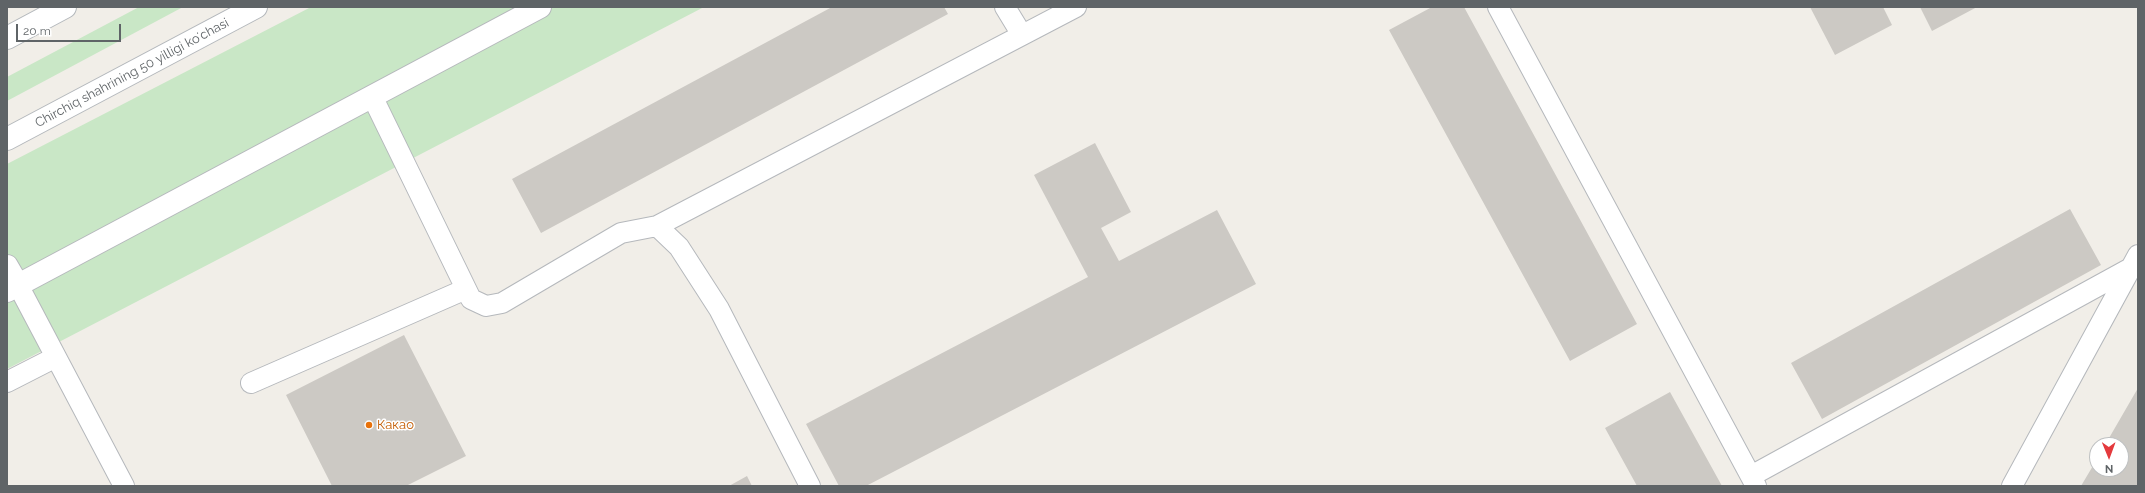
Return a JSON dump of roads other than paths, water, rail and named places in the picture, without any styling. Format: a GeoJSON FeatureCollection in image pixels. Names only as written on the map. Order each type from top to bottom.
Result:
{"type":"FeatureCollection","features":[{"type":"Feature","properties":{"kind":"street"},"geometry":{"type":"LineString","coordinates":[[7,38],[65,7]]}},
{"type":"Feature","properties":{"kind":"street","name":"Chirchiq shahrining 50 yilligi koʻchasi"},"geometry":{"type":"LineString","coordinates":[[7,139],[256,7]]}},
{"type":"Feature","properties":{"kind":"street"},"geometry":{"type":"LineString","coordinates":[[7,266],[13,288],[540,7]]}},
{"type":"Feature","properties":{"kind":"lane"},"geometry":{"type":"LineString","coordinates":[[1005,7],[1022,35]]}},
{"type":"Feature","properties":{"kind":"lane"},"geometry":{"type":"LineString","coordinates":[[372,96],[466,289],[472,299],[486,306],[502,303],[621,232],[657,226],[1076,7]]}},
{"type":"Feature","properties":{"kind":"lane"},"geometry":{"type":"LineString","coordinates":[[1498,7],[1754,481],[2134,262]]}},
{"type":"Feature","properties":{"kind":"lane"},"geometry":{"type":"LineString","coordinates":[[657,226],[679,247],[719,309],[810,486]]}},
{"type":"Feature","properties":{"kind":"lane"},"geometry":{"type":"LineString","coordinates":[[2012,486],[2134,262]]}},
{"type":"Feature","properties":{"kind":"lane"},"geometry":{"type":"LineString","coordinates":[[13,288],[56,357],[124,486]]}},
{"type":"Feature","properties":{"kind":"lane"},"geometry":{"type":"LineString","coordinates":[[251,383],[466,289]]}},
{"type":"Feature","properties":{"kind":"lane"},"geometry":{"type":"LineString","coordinates":[[7,382],[56,357]]}},
{"type":"Feature","properties":{"kind":"place","name":"Какао"},"geometry":{"type":"Point","coordinates":[369,425]}}]}
